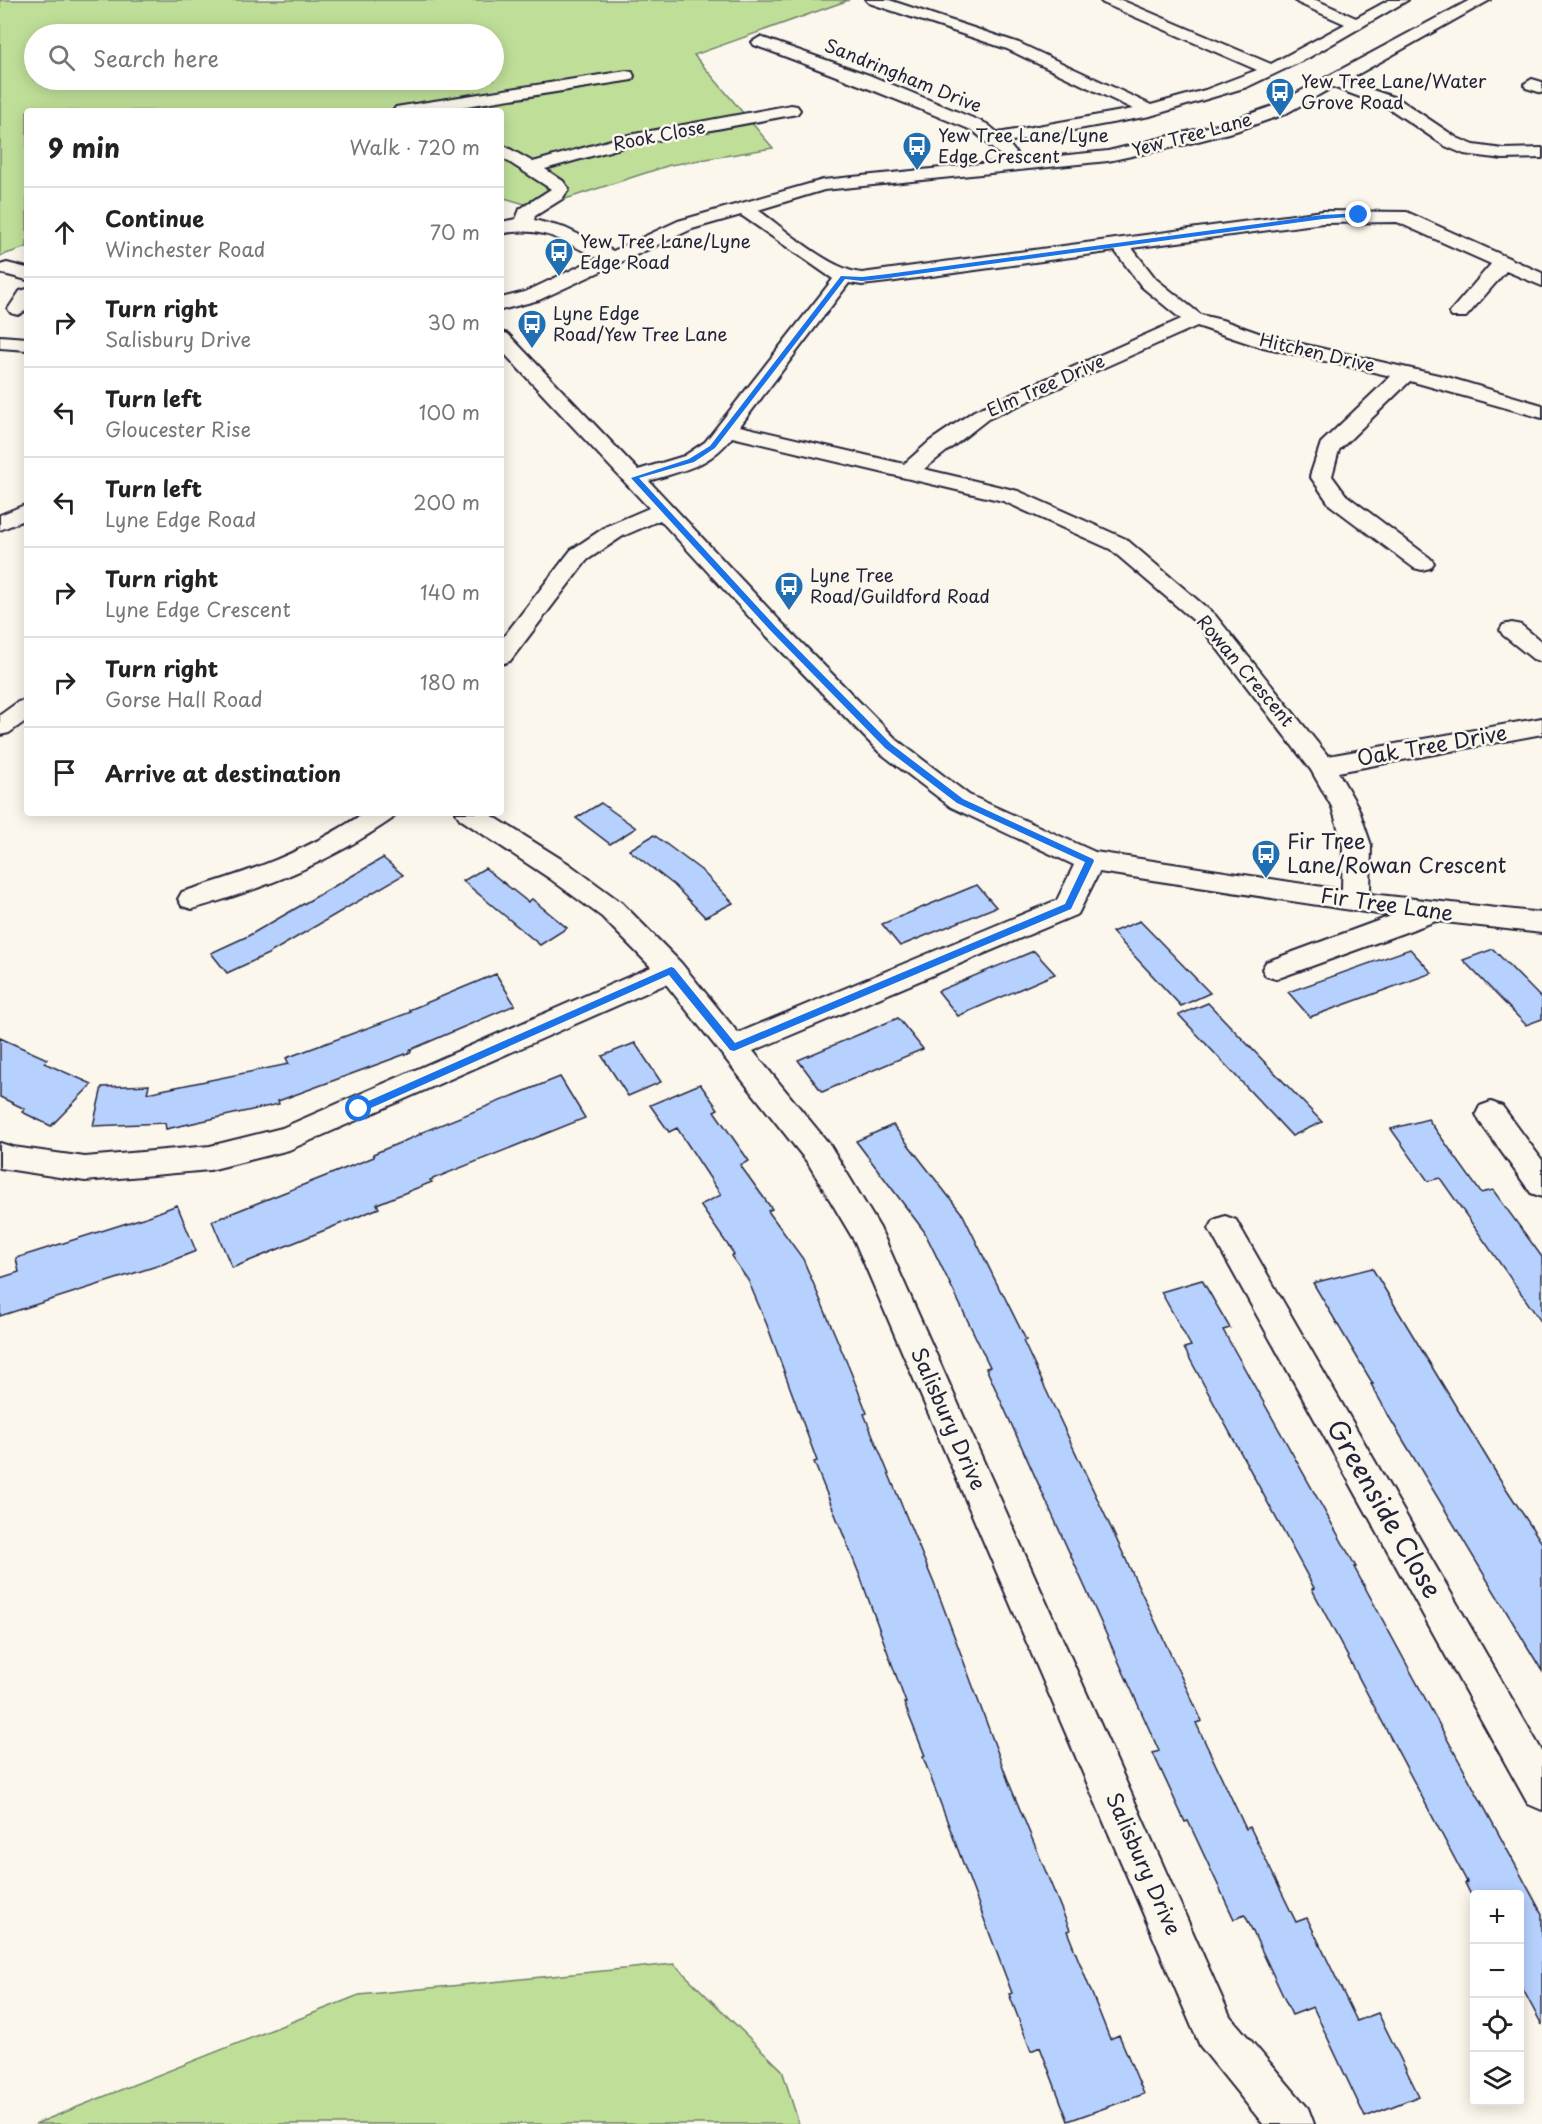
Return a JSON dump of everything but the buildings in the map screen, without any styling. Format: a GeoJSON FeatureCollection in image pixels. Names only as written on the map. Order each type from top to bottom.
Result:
{"type":"FeatureCollection","features":[{"type":"Feature","properties":{"kind":"street"},"geometry":{"type":"LineString","coordinates":[[874,0],[1013,46],[1150,111]]}},
{"type":"Feature","properties":{"kind":"street"},"geometry":{"type":"LineString","coordinates":[[1108,0],[1270,70]]}},
{"type":"Feature","properties":{"kind":"street"},"geometry":{"type":"LineString","coordinates":[[1303,0],[1357,24]]}},
{"type":"Feature","properties":{"kind":"street"},"geometry":{"type":"LineString","coordinates":[[995,139],[1102,122],[1150,111],[1242,83],[1308,52],[1400,0]]}},
{"type":"Feature","properties":{"kind":"street","name":"Yew Tree Lane"},"geometry":{"type":"LineString","coordinates":[[504,303],[532,296],[685,225],[823,185],[1108,156],[1179,141],[1280,110],[1482,0]]}},
{"type":"Feature","properties":{"kind":"street","name":"Sandringham Drive"},"geometry":{"type":"LineString","coordinates":[[760,42],[863,79],[981,128],[995,139],[1017,167]]}},
{"type":"Feature","properties":{"kind":"street"},"geometry":{"type":"LineString","coordinates":[[1308,52],[1356,68]]}},
{"type":"Feature","properties":{"kind":"street"},"geometry":{"type":"LineString","coordinates":[[440,108],[626,76]]}},
{"type":"Feature","properties":{"kind":"street"},"geometry":{"type":"LineString","coordinates":[[1334,82],[1393,103],[1450,142],[1470,150],[1503,154],[1542,153]]}},
{"type":"Feature","properties":{"kind":"street","name":"Rook Close"},"geometry":{"type":"LineString","coordinates":[[530,168],[599,147],[791,110]]}},
{"type":"Feature","properties":{"kind":"street"},"geometry":{"type":"LineString","coordinates":[[673,132],[690,148]]}},
{"type":"Feature","properties":{"kind":"street"},"geometry":{"type":"LineString","coordinates":[[504,151],[560,189],[555,195],[527,213],[524,223]]}},
{"type":"Feature","properties":{"kind":"street"},"geometry":{"type":"LineString","coordinates":[[744,208],[827,268],[844,277],[862,279],[1323,217],[1400,216],[1542,280]]}},
{"type":"Feature","properties":{"kind":"street"},"geometry":{"type":"LineString","coordinates":[[504,227],[524,223],[561,233],[613,259]]}},
{"type":"Feature","properties":{"kind":"street","name":"Hitchen Drive"},"geometry":{"type":"LineString","coordinates":[[1120,245],[1149,283],[1195,320],[1215,324],[1261,341],[1440,381],[1542,412]]}},
{"type":"Feature","properties":{"kind":"street"},"geometry":{"type":"LineString","coordinates":[[1459,313],[1503,262]]}},
{"type":"Feature","properties":{"kind":"street"},"geometry":{"type":"LineString","coordinates":[[6,269],[24,273]]}},
{"type":"Feature","properties":{"kind":"street"},"geometry":{"type":"LineString","coordinates":[[634,478],[680,465],[713,447],[844,277]]}},
{"type":"Feature","properties":{"kind":"street","name":"Elm Tree Drive"},"geometry":{"type":"LineString","coordinates":[[909,471],[938,446],[981,415],[1195,320]]}},
{"type":"Feature","properties":{"kind":"street","name":"Fir Tree Lane"},"geometry":{"type":"LineString","coordinates":[[504,341],[773,628],[888,746],[960,801],[1090,861],[1356,902],[1542,923]]}},
{"type":"Feature","properties":{"kind":"street"},"geometry":{"type":"LineString","coordinates":[[0,342],[24,344]]}},
{"type":"Feature","properties":{"kind":"street"},"geometry":{"type":"LineString","coordinates":[[1406,373],[1329,448],[1321,476],[1338,500],[1422,563]]}},
{"type":"Feature","properties":{"kind":"street","name":"Rowan Crescent"},"geometry":{"type":"LineString","coordinates":[[727,429],[1010,496],[1118,544],[1207,620],[1322,765],[1345,807],[1357,845],[1356,902]]}},
{"type":"Feature","properties":{"kind":"street"},"geometry":{"type":"LineString","coordinates":[[504,652],[579,555],[615,531],[663,510]]}},
{"type":"Feature","properties":{"kind":"street"},"geometry":{"type":"LineString","coordinates":[[0,523],[24,512]]}},
{"type":"Feature","properties":{"kind":"street"},"geometry":{"type":"LineString","coordinates":[[1512,630],[1542,654]]}},
{"type":"Feature","properties":{"kind":"street"},"geometry":{"type":"LineString","coordinates":[[0,727],[24,710]]}},
{"type":"Feature","properties":{"kind":"street","name":"Oak Tree Drive"},"geometry":{"type":"LineString","coordinates":[[1322,765],[1542,726]]}},
{"type":"Feature","properties":{"kind":"street"},"geometry":{"type":"LineString","coordinates":[[192,899],[245,885],[290,868],[323,852],[378,816]]}},
{"type":"Feature","properties":{"kind":"street","name":"Salisbury Drive"},"geometry":{"type":"LineString","coordinates":[[474,816],[559,871],[612,910],[671,970],[819,1154],[869,1237],[1215,2031],[1292,2124]]}},
{"type":"Feature","properties":{"kind":"street"},"geometry":{"type":"LineString","coordinates":[[734,1047],[1068,907],[1090,861]]}},
{"type":"Feature","properties":{"kind":"street"},"geometry":{"type":"LineString","coordinates":[[1276,969],[1431,911]]}},
{"type":"Feature","properties":{"kind":"street"},"geometry":{"type":"LineString","coordinates":[[3,1162],[85,1169],[210,1158],[289,1138],[671,970]]}},
{"type":"Feature","properties":{"kind":"street"},"geometry":{"type":"LineString","coordinates":[[1491,1114],[1542,1184]]}},
{"type":"Feature","properties":{"kind":"street","name":"Greenside Close"},"geometry":{"type":"LineString","coordinates":[[1225,1229],[1542,1790]]}},
{"type":"Feature","properties":{"kind":"green space"},"geometry":{"type":"Polygon","coordinates":[[[0,0],[849,0],[694,55],[773,148],[670,165],[538,208],[504,198],[504,108],[24,108],[24,248],[0,256],[0,0]]]}},
{"type":"Feature","properties":{"kind":"green space"},"geometry":{"type":"Polygon","coordinates":[[[674,1964],[782,2070],[799,2124],[35,2124],[359,1995],[674,1964]]]}},
{"type":"Feature","properties":{"kind":"place","name":"Yew Tree Lane/Water Grove Road"},"geometry":{"type":"Point","coordinates":[1280,118]}},
{"type":"Feature","properties":{"kind":"place","name":"Yew Tree Lane/Lyne Edge Crescent"},"geometry":{"type":"Point","coordinates":[917,172]}},
{"type":"Feature","properties":{"kind":"place","name":"Yew Tree Lane/Lyne Edge Road"},"geometry":{"type":"Point","coordinates":[559,278]}},
{"type":"Feature","properties":{"kind":"place","name":"Lyne Edge Road/Yew Tree Lane"},"geometry":{"type":"Point","coordinates":[532,350]}},
{"type":"Feature","properties":{"kind":"place","name":"Lyne Tree Road/Guildford Road"},"geometry":{"type":"Point","coordinates":[789,612]}},
{"type":"Feature","properties":{"kind":"place","name":"Fir Tree Lane/Rowan Crescent"},"geometry":{"type":"Point","coordinates":[1266,880]}},
{"type":"Feature","properties":{"kind":"route"},"geometry":{"type":"LineString","coordinates":[[359,1109],[671,970],[734,1047],[1068,907],[1090,861],[960,801],[888,746],[773,628],[634,478],[680,465],[713,447],[844,277],[862,279],[888,276],[1323,217],[1359,215]]}}]}
